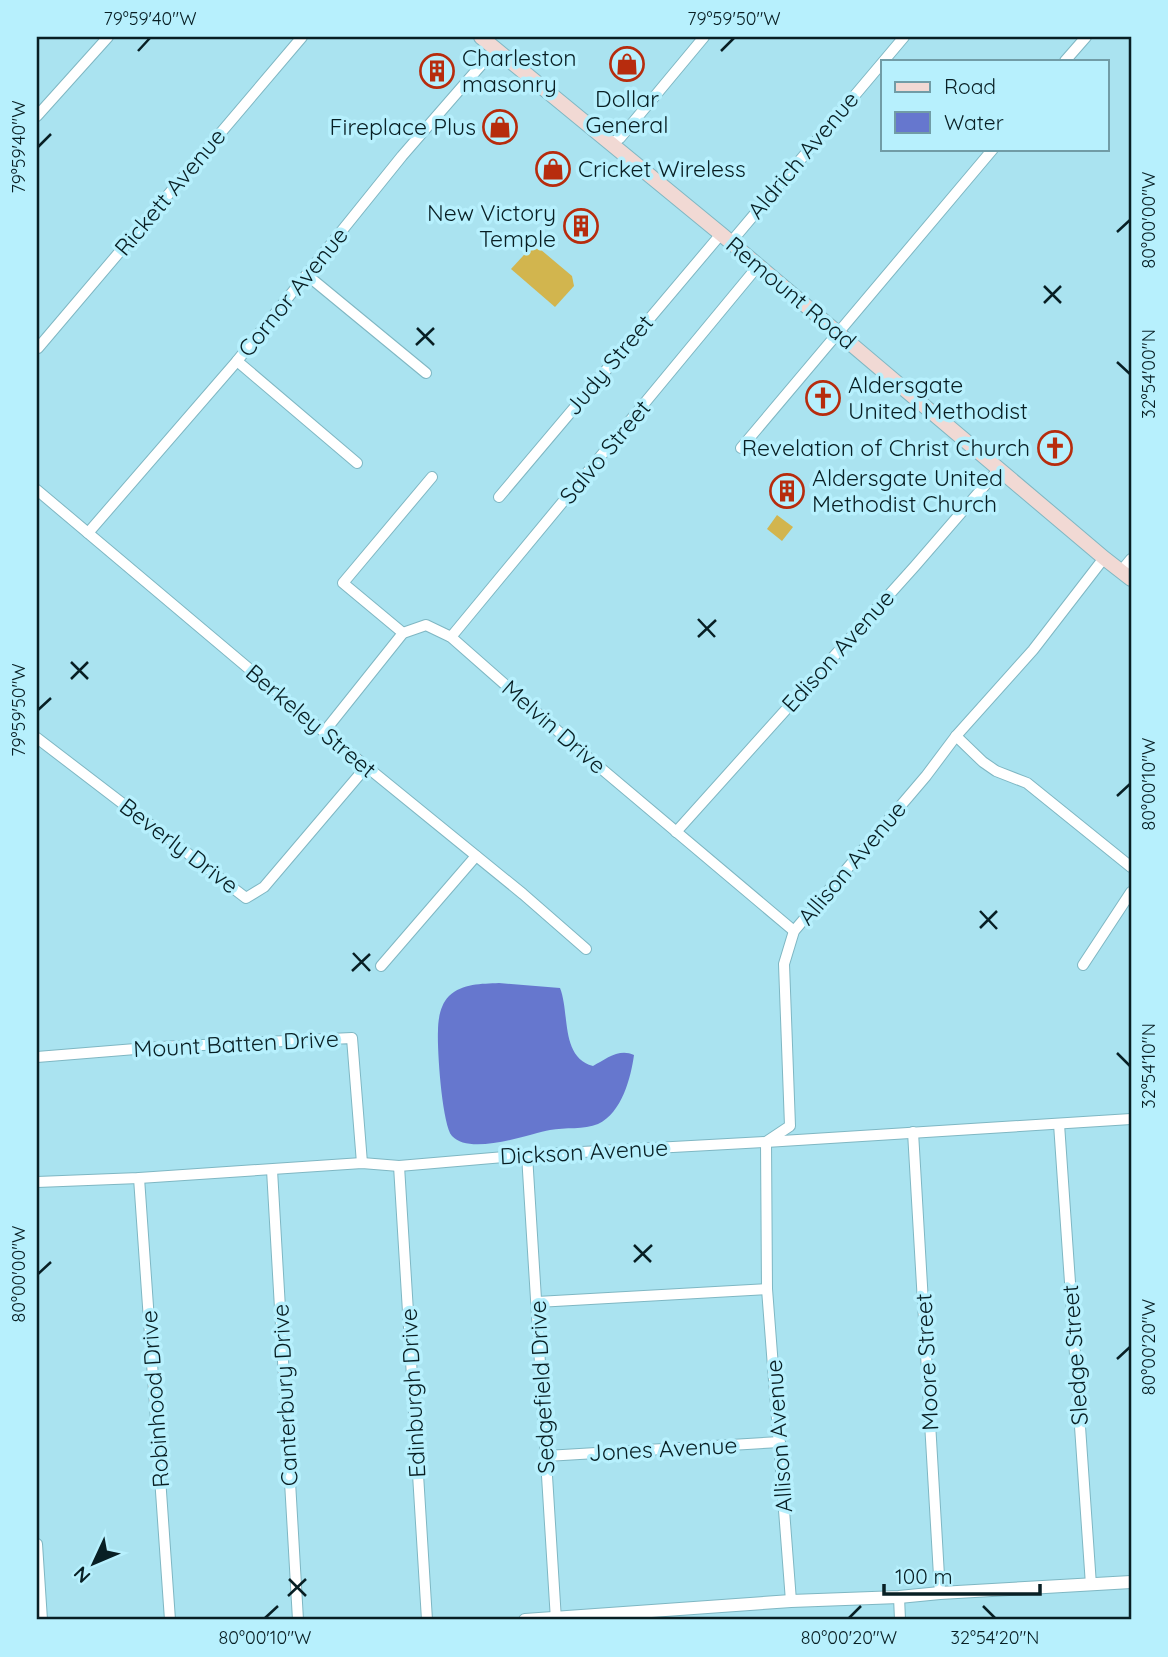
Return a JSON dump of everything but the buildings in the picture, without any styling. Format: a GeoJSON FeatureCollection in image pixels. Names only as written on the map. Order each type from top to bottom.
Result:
{"type":"FeatureCollection","features":[{"type":"Feature","properties":{"kind":"main road","name":"Remount Road"},"geometry":{"type":"LineString","coordinates":[[481,37],[726,238],[1126,575]]}},
{"type":"Feature","properties":{"kind":"street"},"geometry":{"type":"LineString","coordinates":[[37,116],[108,37]]}},
{"type":"Feature","properties":{"kind":"street","name":"Rickett Avenue"},"geometry":{"type":"LineString","coordinates":[[38,348],[302,37]]}},
{"type":"Feature","properties":{"kind":"street"},"geometry":{"type":"LineString","coordinates":[[610,144],[620,138],[704,37]]}},
{"type":"Feature","properties":{"kind":"street","name":"Aldrich Avenue"},"geometry":{"type":"LineString","coordinates":[[884,60],[904,37]]}},
{"type":"Feature","properties":{"kind":"street"},"geometry":{"type":"LineString","coordinates":[[1066,60],[1086,37]]}},
{"type":"Feature","properties":{"kind":"street","name":"Cornor Avenue"},"geometry":{"type":"LineString","coordinates":[[88,533],[237,361],[402,156],[495,49]]}},
{"type":"Feature","properties":{"kind":"street","name":"Aldrich Avenue"},"geometry":{"type":"LineString","coordinates":[[726,238],[881,63]]}},
{"type":"Feature","properties":{"kind":"street"},"geometry":{"type":"LineString","coordinates":[[741,448],[992,150]]}},
{"type":"Feature","properties":{"kind":"street","name":"Judy Street"},"geometry":{"type":"LineString","coordinates":[[499,497],[726,238]]}},
{"type":"Feature","properties":{"kind":"street","name":"Salvo Street"},"geometry":{"type":"LineString","coordinates":[[450,637],[758,266]]}},
{"type":"Feature","properties":{"kind":"street"},"geometry":{"type":"LineString","coordinates":[[307,275],[426,373]]}},
{"type":"Feature","properties":{"kind":"street"},"geometry":{"type":"LineString","coordinates":[[237,361],[358,463]]}},
{"type":"Feature","properties":{"kind":"street","name":"Edison Avenue"},"geometry":{"type":"LineString","coordinates":[[676,832],[999,469]]}},
{"type":"Feature","properties":{"kind":"street"},"geometry":{"type":"LineString","coordinates":[[324,732],[403,633],[342,583],[432,477]]}},
{"type":"Feature","properties":{"kind":"street","name":"Berkeley Street"},"geometry":{"type":"LineString","coordinates":[[37,490],[586,949]]}},
{"type":"Feature","properties":{"kind":"street","name":"Allison Avenue"},"geometry":{"type":"LineString","coordinates":[[791,1601],[767,1289],[766,1142],[790,1126],[784,964],[794,931],[926,776],[956,736],[1033,650],[1104,558]]}},
{"type":"Feature","properties":{"kind":"street"},"geometry":{"type":"LineString","coordinates":[[1126,575],[1131,559]]}},
{"type":"Feature","properties":{"kind":"street","name":"Melvin Drive"},"geometry":{"type":"LineString","coordinates":[[403,633],[426,625],[450,637],[794,931]]}},
{"type":"Feature","properties":{"kind":"street"},"geometry":{"type":"LineString","coordinates":[[956,736],[996,771],[1027,783],[1131,867]]}},
{"type":"Feature","properties":{"kind":"street","name":"Beverly Drive"},"geometry":{"type":"LineString","coordinates":[[37,738],[246,898],[264,887],[366,767]]}},
{"type":"Feature","properties":{"kind":"street"},"geometry":{"type":"LineString","coordinates":[[381,966],[476,856]]}},
{"type":"Feature","properties":{"kind":"street"},"geometry":{"type":"LineString","coordinates":[[1083,965],[1131,892]]}},
{"type":"Feature","properties":{"kind":"street","name":"Mount Batten Drive"},"geometry":{"type":"LineString","coordinates":[[37,1057],[160,1047],[352,1038],[362,1163]]}},
{"type":"Feature","properties":{"kind":"street","name":"Dickson Avenue"},"geometry":{"type":"LineString","coordinates":[[37,1182],[362,1163],[399,1166],[527,1155],[1131,1119]]}},
{"type":"Feature","properties":{"kind":"street","name":"Sledge Street"},"geometry":{"type":"LineString","coordinates":[[1059,1124],[1091,1585]]}},
{"type":"Feature","properties":{"kind":"street","name":"Moore Street"},"geometry":{"type":"LineString","coordinates":[[913,1132],[940,1593]]}},
{"type":"Feature","properties":{"kind":"street","name":"Sedgefield Drive"},"geometry":{"type":"LineString","coordinates":[[527,1155],[556,1619]]}},
{"type":"Feature","properties":{"kind":"street","name":"Edinburgh Drive"},"geometry":{"type":"LineString","coordinates":[[399,1166],[427,1620]]}},
{"type":"Feature","properties":{"kind":"street","name":"Canterbury Drive"},"geometry":{"type":"LineString","coordinates":[[272,1170],[298,1620]]}},
{"type":"Feature","properties":{"kind":"street","name":"Robinhood Drive"},"geometry":{"type":"LineString","coordinates":[[139,1178],[170,1620]]}},
{"type":"Feature","properties":{"kind":"street"},"geometry":{"type":"LineString","coordinates":[[537,1302],[767,1289]]}},
{"type":"Feature","properties":{"kind":"street","name":"Jones Avenue"},"geometry":{"type":"LineString","coordinates":[[546,1456],[780,1442]]}},
{"type":"Feature","properties":{"kind":"street"},"geometry":{"type":"LineString","coordinates":[[37,1544],[42,1620]]}},
{"type":"Feature","properties":{"kind":"street"},"geometry":{"type":"LineString","coordinates":[[525,1620],[791,1601],[1131,1582]]}},
{"type":"Feature","properties":{"kind":"street"},"geometry":{"type":"LineString","coordinates":[[899,1597],[901,1620]]}},
{"type":"Feature","properties":{"kind":"shaded area"},"geometry":{"type":"Polygon","coordinates":[[[534,244],[572,276],[574,286],[555,307],[511,269],[534,244]]]}},
{"type":"Feature","properties":{"kind":"shaded area"},"geometry":{"type":"Polygon","coordinates":[[[777,515],[793,527],[782,541],[767,529],[777,515]]]}},
{"type":"Feature","properties":{"kind":"water"},"geometry":{"type":"Polygon","coordinates":[[[499,983],[560,988],[571,1044],[575,1054],[583,1061],[593,1066],[618,1054],[634,1055],[624,1094],[606,1119],[593,1126],[550,1130],[485,1144],[461,1142],[452,1136],[445,1117],[441,1086],[438,1040],[440,1013],[443,1004],[454,992],[472,985],[499,983]]]}},
{"type":"Feature","properties":{"kind":"place","name":"Dollar General"},"geometry":{"type":"Point","coordinates":[627,64]}},
{"type":"Feature","properties":{"kind":"place","name":"Charleston masonry"},"geometry":{"type":"Point","coordinates":[437,71]}},
{"type":"Feature","properties":{"kind":"place","name":"Fireplace Plus"},"geometry":{"type":"Point","coordinates":[500,127]}},
{"type":"Feature","properties":{"kind":"place","name":"Cricket Wireless"},"geometry":{"type":"Point","coordinates":[553,169]}},
{"type":"Feature","properties":{"kind":"place","name":"New Victory Temple"},"geometry":{"type":"Point","coordinates":[581,226]}},
{"type":"Feature","properties":{"kind":"place","name":"Aldersgate United Methodist"},"geometry":{"type":"Point","coordinates":[823,398]}},
{"type":"Feature","properties":{"kind":"place","name":"Revelation of Christ Church"},"geometry":{"type":"Point","coordinates":[1055,448]}},
{"type":"Feature","properties":{"kind":"place","name":"Aldersgate United Methodist Church"},"geometry":{"type":"Point","coordinates":[787,491]}}]}
